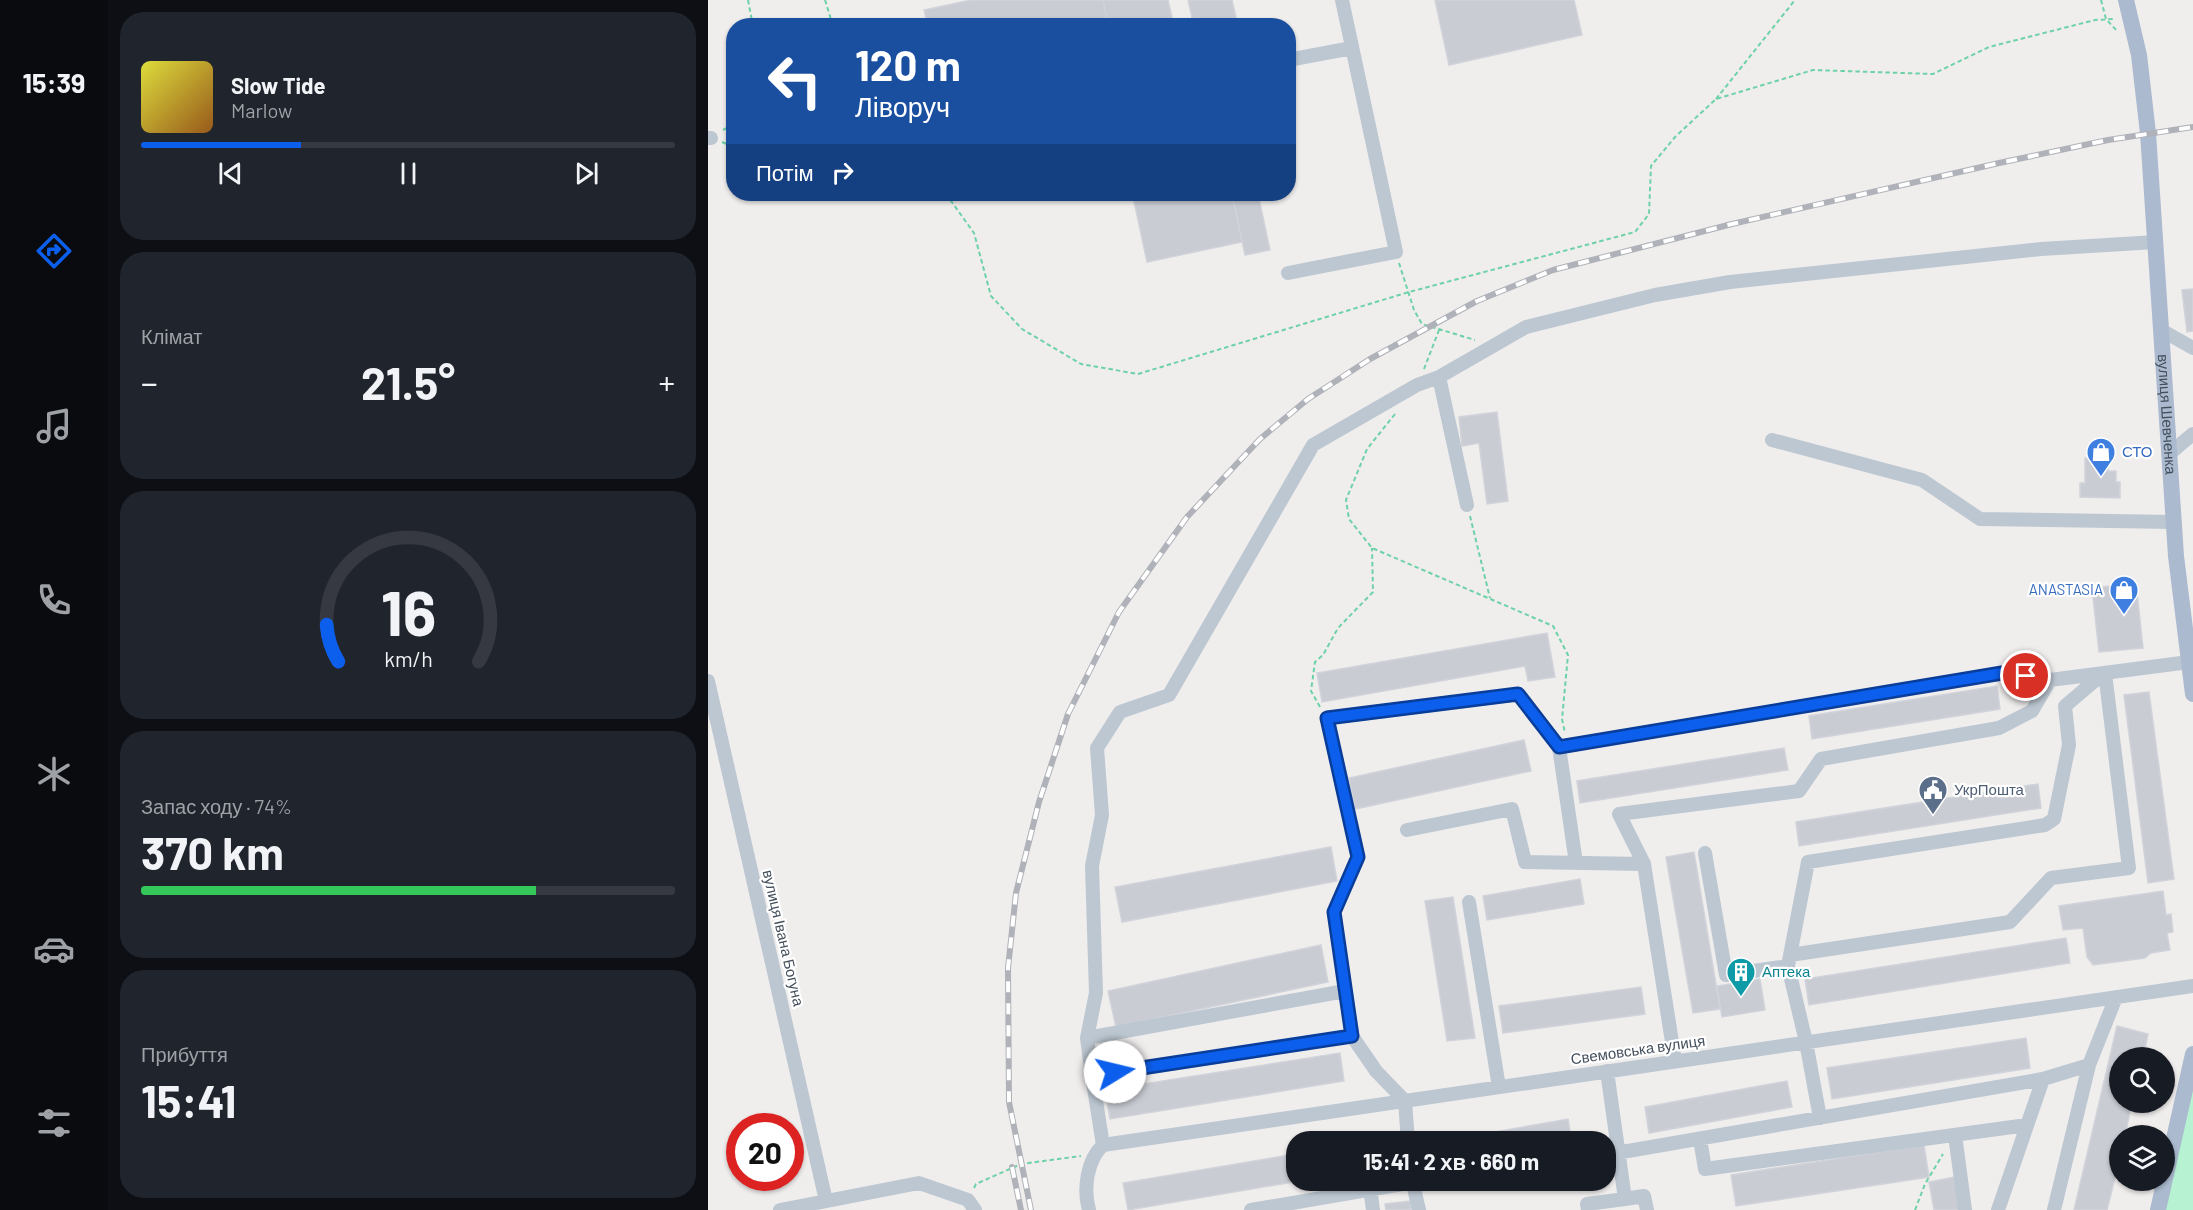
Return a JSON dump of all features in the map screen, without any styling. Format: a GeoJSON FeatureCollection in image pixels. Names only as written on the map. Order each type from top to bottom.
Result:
{"type":"FeatureCollection","features":[{"type":"Feature","properties":{"kind":"main road","name":"вулиця Шевченка"},"geometry":{"type":"LineString","coordinates":[[2126,0],[2139,55],[2148,133],[2174,522],[2189,638],[2193,693]]}},
{"type":"Feature","properties":{"kind":"main road"},"geometry":{"type":"LineString","coordinates":[[2158,1210],[2193,1054]]}},
{"type":"Feature","properties":{"kind":"street"},"geometry":{"type":"LineString","coordinates":[[1288,273],[1396,252],[1342,0]]}},
{"type":"Feature","properties":{"kind":"street"},"geometry":{"type":"LineString","coordinates":[[1296,58],[1352,48]]}},
{"type":"Feature","properties":{"kind":"street"},"geometry":{"type":"LineString","coordinates":[[1089,1210],[1085,1196],[1092,1155],[1103,1145],[1087,1038],[1096,993],[1092,866],[1102,815],[1097,748],[1120,712],[1169,695],[1313,445],[1526,327],[1654,295],[1730,282],[2041,249],[2156,242]]}},
{"type":"Feature","properties":{"kind":"street"},"geometry":{"type":"LineString","coordinates":[[2161,330],[2193,348]]}},
{"type":"Feature","properties":{"kind":"street"},"geometry":{"type":"LineString","coordinates":[[1438,377],[1467,505]]}},
{"type":"Feature","properties":{"kind":"street"},"geometry":{"type":"LineString","coordinates":[[2169,454],[2193,434]]}},
{"type":"Feature","properties":{"kind":"street"},"geometry":{"type":"LineString","coordinates":[[1772,440],[1922,480],[1980,519],[2174,522]]}},
{"type":"Feature","properties":{"kind":"street"},"geometry":{"type":"LineString","coordinates":[[1564,746],[2002,673],[2049,680],[2189,662]]}},
{"type":"Feature","properties":{"kind":"street"},"geometry":{"type":"LineString","coordinates":[[1820,1118],[1789,961],[1808,862],[2045,825],[2054,819],[2069,746],[2065,706],[2105,673]]}},
{"type":"Feature","properties":{"kind":"street"},"geometry":{"type":"LineString","coordinates":[[1706,853],[1726,975],[1789,961],[2010,922],[2051,878],[2129,868],[2105,673]]}},
{"type":"Feature","properties":{"kind":"street"},"geometry":{"type":"LineString","coordinates":[[1675,1061],[1644,864],[1619,814],[1799,791],[1821,759],[1999,728],[2032,711],[2049,680]]}},
{"type":"Feature","properties":{"kind":"street","name":"вулиця Івана Богуна"},"geometry":{"type":"LineString","coordinates":[[708,681],[826,1201]]}},
{"type":"Feature","properties":{"kind":"street"},"geometry":{"type":"LineString","coordinates":[[1407,1131],[1405,1101],[1376,1071],[1352,1036],[1334,912],[1358,857],[1327,718],[1518,694],[1564,746],[1576,863]]}},
{"type":"Feature","properties":{"kind":"street"},"geometry":{"type":"LineString","coordinates":[[1407,830],[1512,809],[1525,862],[1644,864]]}},
{"type":"Feature","properties":{"kind":"street"},"geometry":{"type":"LineString","coordinates":[[1469,902],[1500,1087]]}},
{"type":"Feature","properties":{"kind":"street","name":"Свемовська вулиця"},"geometry":{"type":"LineString","coordinates":[[1103,1145],[2193,986]]}},
{"type":"Feature","properties":{"kind":"street"},"geometry":{"type":"LineString","coordinates":[[1087,1038],[1345,991]]}},
{"type":"Feature","properties":{"kind":"street"},"geometry":{"type":"LineString","coordinates":[[2054,1210],[2089,1065],[2116,997]]}},
{"type":"Feature","properties":{"kind":"street"},"geometry":{"type":"LineString","coordinates":[[1092,1076],[1352,1036]]}},
{"type":"Feature","properties":{"kind":"street"},"geometry":{"type":"LineString","coordinates":[[1616,1153],[2043,1079],[2089,1065]]}},
{"type":"Feature","properties":{"kind":"street"},"geometry":{"type":"LineString","coordinates":[[1607,1071],[1611,1131]]}},
{"type":"Feature","properties":{"kind":"street"},"geometry":{"type":"LineString","coordinates":[[1998,1210],[2043,1079]]}},
{"type":"Feature","properties":{"kind":"street"},"geometry":{"type":"LineString","coordinates":[[1700,1139],[1704,1169],[2027,1125]]}},
{"type":"Feature","properties":{"kind":"street"},"geometry":{"type":"LineString","coordinates":[[1955,1135],[1965,1210]]}},
{"type":"Feature","properties":{"kind":"street"},"geometry":{"type":"LineString","coordinates":[[1616,1168],[1625,1199]]}},
{"type":"Feature","properties":{"kind":"street"},"geometry":{"type":"LineString","coordinates":[[780,1210],[919,1183],[971,1205]]}},
{"type":"Feature","properties":{"kind":"street"},"geometry":{"type":"LineString","coordinates":[[1251,1210],[1354,1191]]}},
{"type":"Feature","properties":{"kind":"street"},"geometry":{"type":"LineString","coordinates":[[1370,1191],[1373,1210]]}},
{"type":"Feature","properties":{"kind":"street"},"geometry":{"type":"LineString","coordinates":[[1418,1191],[1419,1210]]}},
{"type":"Feature","properties":{"kind":"street"},"geometry":{"type":"LineString","coordinates":[[1588,1210],[1587,1204],[1644,1196],[1647,1210]]}},
{"type":"Feature","properties":{"kind":"path"},"geometry":{"type":"LineString","coordinates":[[748,0],[751,18]]}},
{"type":"Feature","properties":{"kind":"path"},"geometry":{"type":"LineString","coordinates":[[825,0],[831,18]]}},
{"type":"Feature","properties":{"kind":"path"},"geometry":{"type":"LineString","coordinates":[[951,201],[974,233],[991,296],[1022,329],[1081,364],[1138,374],[1409,292],[1635,232],[1649,214],[1651,166],[1675,137],[1716,99],[1795,0]]}},
{"type":"Feature","properties":{"kind":"path"},"geometry":{"type":"LineString","coordinates":[[1716,99],[1813,70],[1933,74],[1989,46],[2095,20],[2130,17]]}},
{"type":"Feature","properties":{"kind":"path"},"geometry":{"type":"LineString","coordinates":[[1396,252],[1422,324],[1495,345]]}},
{"type":"Feature","properties":{"kind":"path"},"geometry":{"type":"LineString","coordinates":[[1417,386],[1439,330]]}},
{"type":"Feature","properties":{"kind":"path"},"geometry":{"type":"LineString","coordinates":[[1396,412],[1367,448],[1346,500],[1349,519],[1372,548],[1553,626],[1568,655],[1562,719],[1564,746]]}},
{"type":"Feature","properties":{"kind":"path"},"geometry":{"type":"LineString","coordinates":[[1467,505],[1490,599]]}},
{"type":"Feature","properties":{"kind":"path"},"geometry":{"type":"LineString","coordinates":[[1327,718],[1311,691],[1315,662],[1323,655],[1338,628],[1372,592],[1372,548]]}},
{"type":"Feature","properties":{"kind":"path"},"geometry":{"type":"LineString","coordinates":[[1915,1210],[1925,1184],[1955,1135]]}},
{"type":"Feature","properties":{"kind":"path"},"geometry":{"type":"LineString","coordinates":[[971,1205],[976,1184],[1012,1167],[1092,1155]]}},
{"type":"Feature","properties":{"kind":"green space"},"geometry":{"type":"Polygon","coordinates":[[[2193,1086],[2193,1210],[2163,1210],[2168,1191],[2175,1191],[2175,1160],[2193,1086]]]}},
{"type":"Feature","properties":{"kind":"building"},"geometry":{"type":"Polygon","coordinates":[[[971,0],[1103,0],[1106,18],[926,18],[924,10],[971,0]]]}},
{"type":"Feature","properties":{"kind":"building"},"geometry":{"type":"Polygon","coordinates":[[[1103,0],[1168,0],[1172,18],[1106,18],[1103,0]]]}},
{"type":"Feature","properties":{"kind":"building"},"geometry":{"type":"Polygon","coordinates":[[[1188,0],[1232,0],[1236,18],[1192,18],[1188,0]]]}},
{"type":"Feature","properties":{"kind":"building"},"geometry":{"type":"Polygon","coordinates":[[[1435,0],[1574,0],[1582,35],[1449,65],[1435,0]]]}},
{"type":"Feature","properties":{"kind":"building"},"geometry":{"type":"Polygon","coordinates":[[[1134,201],[1233,201],[1242,242],[1147,262],[1134,201]]]}},
{"type":"Feature","properties":{"kind":"building"},"geometry":{"type":"Polygon","coordinates":[[[1233,201],[1260,201],[1270,250],[1245,255],[1233,201]]]}},
{"type":"Feature","properties":{"kind":"building"},"geometry":{"type":"Polygon","coordinates":[[[2193,289],[2193,331],[2187,332],[2182,290],[2193,289]]]}},
{"type":"Feature","properties":{"kind":"building"},"geometry":{"type":"Polygon","coordinates":[[[1497,412],[1508,501],[1487,504],[1479,443],[1462,446],[1459,417],[1497,412]]]}},
{"type":"Feature","properties":{"kind":"building","name":"СТО"},"geometry":{"type":"Polygon","coordinates":[[[2085,458],[2108,459],[2108,471],[2116,471],[2116,482],[2120,482],[2120,498],[2080,497],[2080,483],[2085,483],[2085,458]]]}},
{"type":"Feature","properties":{"kind":"building"},"geometry":{"type":"Polygon","coordinates":[[[2136,583],[2143,648],[2099,652],[2092,588],[2136,583]]]}},
{"type":"Feature","properties":{"kind":"building"},"geometry":{"type":"Polygon","coordinates":[[[1547,633],[1555,677],[1528,681],[1525,666],[1322,702],[1317,673],[1547,633]]]}},
{"type":"Feature","properties":{"kind":"building"},"geometry":{"type":"Polygon","coordinates":[[[1997,686],[2000,709],[1812,739],[1809,716],[1997,686]]]}},
{"type":"Feature","properties":{"kind":"building"},"geometry":{"type":"Polygon","coordinates":[[[2149,692],[2174,879],[2148,883],[2124,695],[2149,692]]]}},
{"type":"Feature","properties":{"kind":"building"},"geometry":{"type":"Polygon","coordinates":[[[1524,740],[1531,771],[1355,809],[1349,778],[1524,740]]]}},
{"type":"Feature","properties":{"kind":"building"},"geometry":{"type":"Polygon","coordinates":[[[1784,748],[1788,770],[1580,803],[1577,781],[1784,748]]]}},
{"type":"Feature","properties":{"kind":"building"},"geometry":{"type":"Polygon","coordinates":[[[2038,784],[2041,808],[1799,846],[1796,822],[2038,784]]]}},
{"type":"Feature","properties":{"kind":"building"},"geometry":{"type":"Polygon","coordinates":[[[1331,847],[1337,881],[1122,922],[1115,887],[1331,847]]]}},
{"type":"Feature","properties":{"kind":"building"},"geometry":{"type":"Polygon","coordinates":[[[1694,852],[1720,1009],[1693,1013],[1666,857],[1694,852]]]}},
{"type":"Feature","properties":{"kind":"building"},"geometry":{"type":"Polygon","coordinates":[[[1580,879],[1584,904],[1487,920],[1483,896],[1580,879]]]}},
{"type":"Feature","properties":{"kind":"building"},"geometry":{"type":"Polygon","coordinates":[[[2163,891],[2166,915],[2171,914],[2173,932],[2167,933],[2170,950],[2151,953],[2145,958],[2093,965],[2087,957],[2083,928],[2063,930],[2059,906],[2163,891]]]}},
{"type":"Feature","properties":{"kind":"building"},"geometry":{"type":"Polygon","coordinates":[[[1453,897],[1475,1038],[1447,1041],[1425,901],[1453,897]]]}},
{"type":"Feature","properties":{"kind":"building"},"geometry":{"type":"Polygon","coordinates":[[[2066,938],[2070,963],[1809,1005],[1805,979],[2066,938]]]}},
{"type":"Feature","properties":{"kind":"building"},"geometry":{"type":"Polygon","coordinates":[[[1321,945],[1328,982],[1116,1027],[1108,991],[1321,945]]]}},
{"type":"Feature","properties":{"kind":"building","name":"Аптека"},"geometry":{"type":"Polygon","coordinates":[[[1760,979],[1765,1010],[1722,1017],[1717,986],[1760,979]]]}},
{"type":"Feature","properties":{"kind":"building"},"geometry":{"type":"Polygon","coordinates":[[[1641,987],[1645,1014],[1503,1033],[1499,1006],[1641,987]]]}},
{"type":"Feature","properties":{"kind":"building"},"geometry":{"type":"Polygon","coordinates":[[[2117,1026],[2148,1034],[2145,1047],[2112,1047],[2117,1026]]]}},
{"type":"Feature","properties":{"kind":"building"},"geometry":{"type":"Polygon","coordinates":[[[2026,1038],[2030,1068],[1832,1099],[1827,1068],[2026,1038]]]}},
{"type":"Feature","properties":{"kind":"building"},"geometry":{"type":"Polygon","coordinates":[[[1340,1053],[1344,1081],[1110,1119],[1105,1090],[1340,1053]]]}},
{"type":"Feature","properties":{"kind":"building"},"geometry":{"type":"Polygon","coordinates":[[[2109,1060],[2109,1113],[2130,1113],[2127,1125],[2109,1125],[2109,1191],[2112,1191],[2107,1210],[2074,1210],[2109,1060]]]}},
{"type":"Feature","properties":{"kind":"building"},"geometry":{"type":"Polygon","coordinates":[[[1787,1081],[1792,1107],[1649,1133],[1645,1107],[1787,1081]]]}},
{"type":"Feature","properties":{"kind":"building"},"geometry":{"type":"Polygon","coordinates":[[[1568,1119],[1570,1131],[1500,1131],[1568,1119]]]}},
{"type":"Feature","properties":{"kind":"building"},"geometry":{"type":"Polygon","coordinates":[[[1924,1145],[1929,1177],[1736,1206],[1731,1175],[1924,1145]]]}},
{"type":"Feature","properties":{"kind":"building"},"geometry":{"type":"Polygon","coordinates":[[[1286,1156],[1286,1183],[1128,1210],[1123,1183],[1286,1156]]]}},
{"type":"Feature","properties":{"kind":"building"},"geometry":{"type":"Polygon","coordinates":[[[1955,1177],[1960,1210],[1934,1210],[1929,1182],[1955,1177]]]}},
{"type":"Feature","properties":{"kind":"building"},"geometry":{"type":"Polygon","coordinates":[[[1410,1201],[1411,1210],[1386,1210],[1385,1204],[1410,1201]]]}},
{"type":"Feature","properties":{"kind":"railway"},"geometry":{"type":"LineString","coordinates":[[1031,1210],[1009,1102],[1008,968],[1016,893],[1039,802],[1068,714],[1119,612],[1187,517],[1260,439],[1308,399],[1370,359],[1477,301],[1553,270],[1732,224],[1999,163],[2108,140],[2193,127]]}},
{"type":"Feature","properties":{"kind":"railway"},"geometry":{"type":"LineString","coordinates":[[1012,1167],[1021,1210]]}},
{"type":"Feature","properties":{"kind":"place","name":"СТО"},"geometry":{"type":"Point","coordinates":[2101,478]}},
{"type":"Feature","properties":{"kind":"place","name":"ANASTASIA"},"geometry":{"type":"Point","coordinates":[2124,616]}},
{"type":"Feature","properties":{"kind":"place","name":"УкрПошта"},"geometry":{"type":"Point","coordinates":[1933,816]}},
{"type":"Feature","properties":{"kind":"place","name":"Аптека"},"geometry":{"type":"Point","coordinates":[1741,998]}},
{"type":"Feature","properties":{"kind":"route"},"geometry":{"type":"LineString","coordinates":[[1115,1072],[1352,1036],[1334,912],[1358,857],[1327,718],[1518,694],[1559,747],[2002,673],[2026,676]]}}]}
